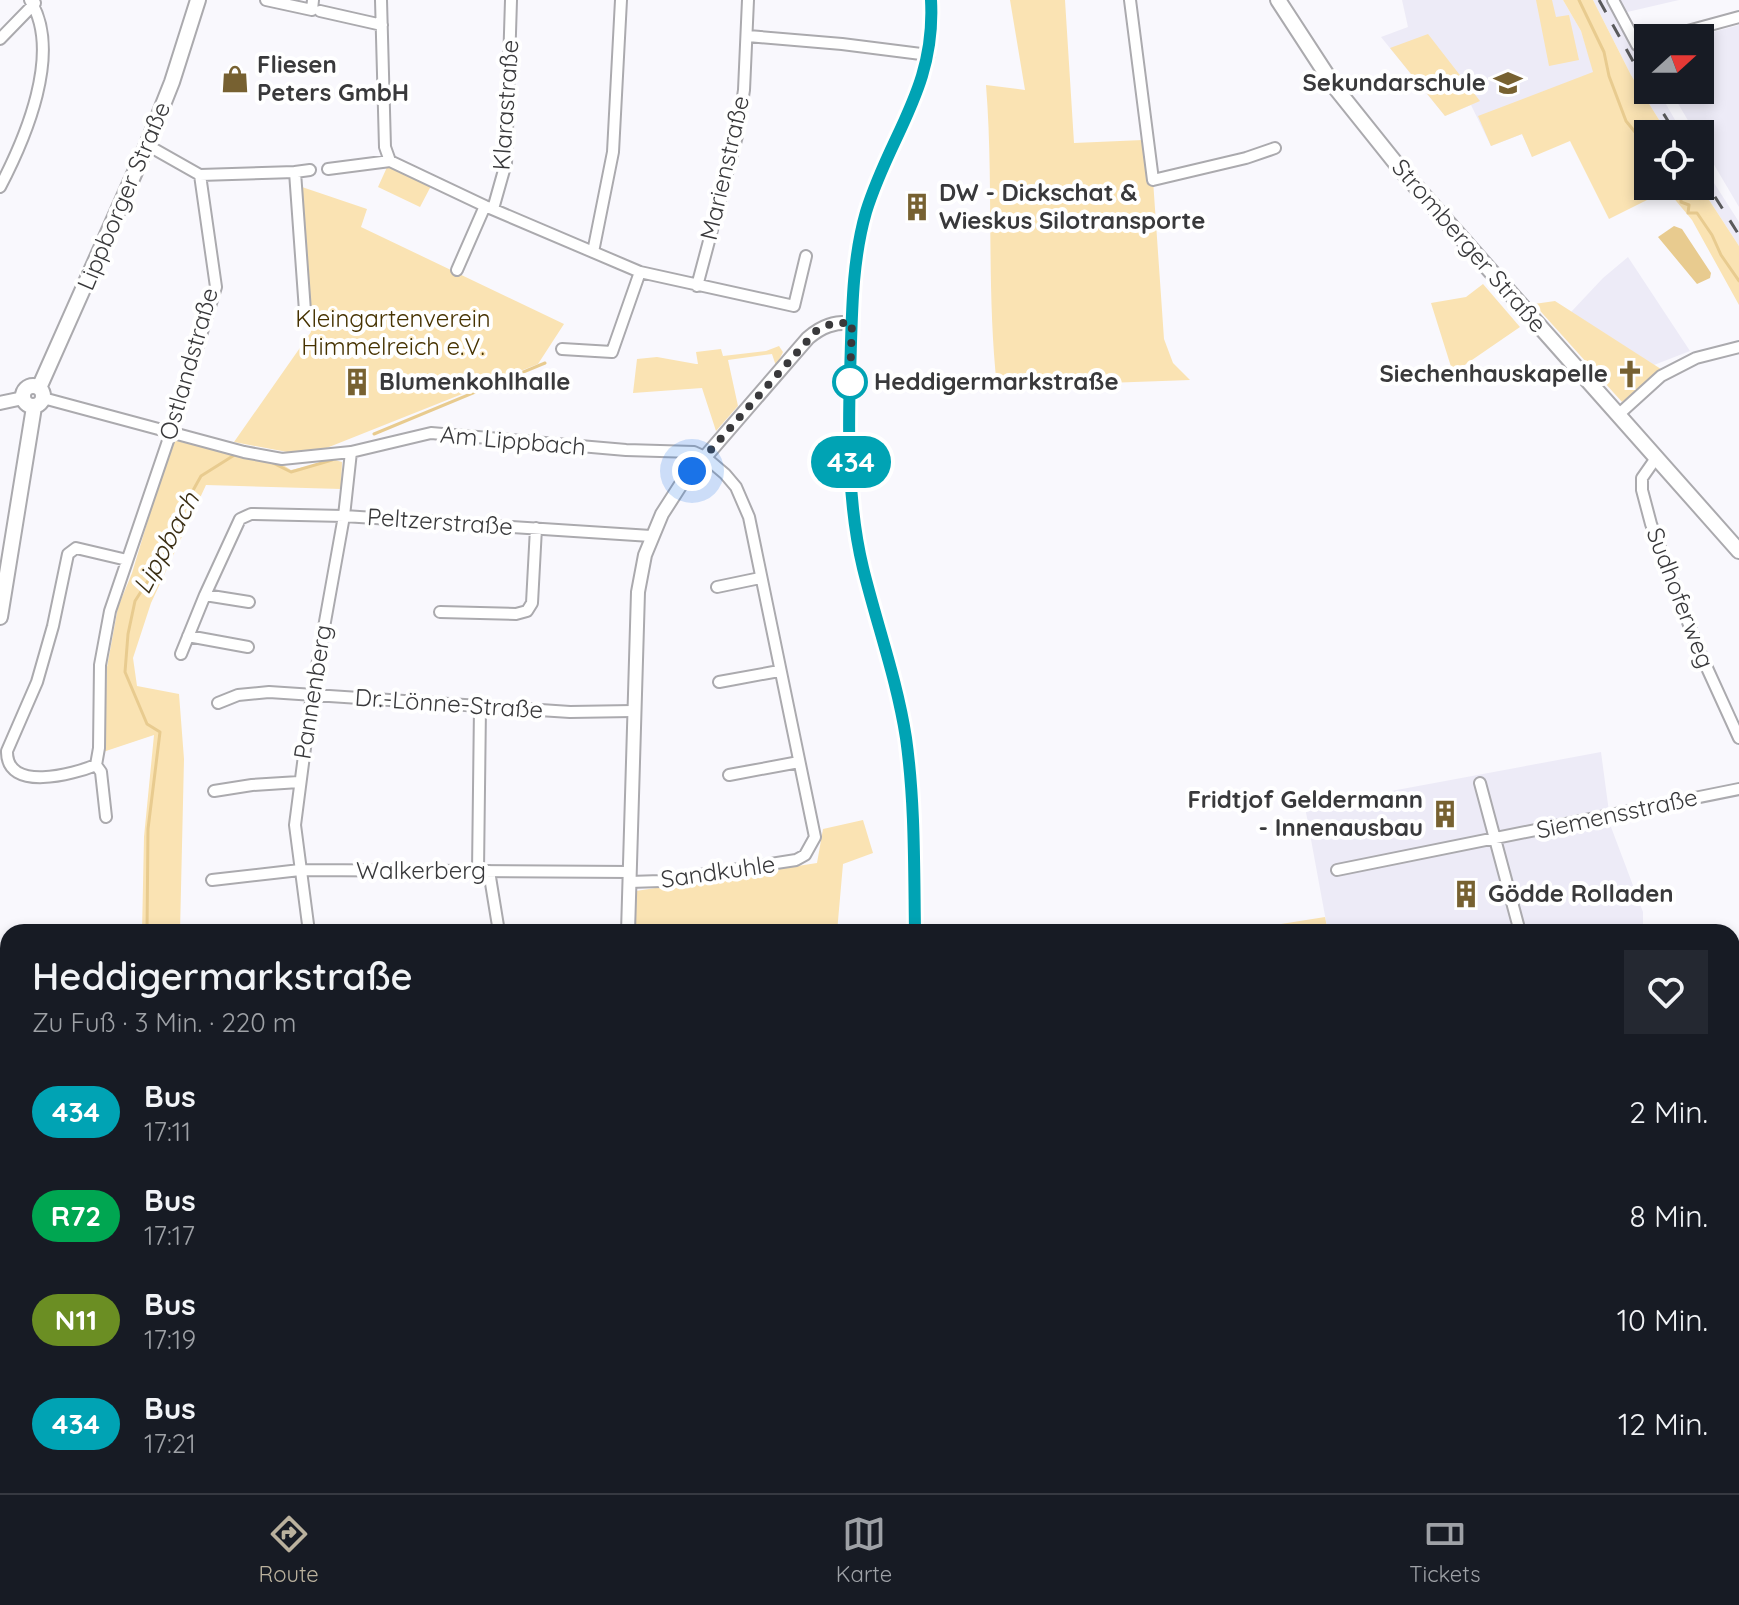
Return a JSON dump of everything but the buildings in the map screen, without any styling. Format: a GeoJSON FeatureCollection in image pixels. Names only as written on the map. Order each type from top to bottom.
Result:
{"type":"FeatureCollection","features":[{"type":"Feature","properties":{"kind":"main road","name":"Lippborger Straße"},"geometry":{"type":"LineString","coordinates":[[0,617],[35,398],[147,145],[172,82],[198,0]]}},
{"type":"Feature","properties":{"kind":"main road","name":"Stromberger Straße"},"geometry":{"type":"LineString","coordinates":[[1278,0],[1334,86],[1402,171],[1739,551]]}},
{"type":"Feature","properties":{"kind":"street"},"geometry":{"type":"LineString","coordinates":[[266,0],[312,10],[313,0]]}},
{"type":"Feature","properties":{"kind":"street"},"geometry":{"type":"LineString","coordinates":[[381,0],[385,147],[390,161]]}},
{"type":"Feature","properties":{"kind":"street","name":"Klarastraße"},"geometry":{"type":"LineString","coordinates":[[457,270],[489,208],[506,163],[511,0]]}},
{"type":"Feature","properties":{"kind":"street"},"geometry":{"type":"LineString","coordinates":[[593,252],[613,152],[621,0]]}},
{"type":"Feature","properties":{"kind":"street","name":"Marienstraße"},"geometry":{"type":"LineString","coordinates":[[697,286],[737,136],[748,36],[748,0]]}},
{"type":"Feature","properties":{"kind":"street"},"geometry":{"type":"LineString","coordinates":[[915,924],[913,818],[906,739],[862,565],[853,502],[850,441],[852,323],[857,257],[867,211],[919,90],[929,55],[931,0]]}},
{"type":"Feature","properties":{"kind":"street"},"geometry":{"type":"LineString","coordinates":[[1130,0],[1153,180],[1275,148]]}},
{"type":"Feature","properties":{"kind":"street"},"geometry":{"type":"LineString","coordinates":[[1613,0],[1634,32]]}},
{"type":"Feature","properties":{"kind":"street"},"geometry":{"type":"LineString","coordinates":[[0,39],[34,2]]}},
{"type":"Feature","properties":{"kind":"street"},"geometry":{"type":"LineString","coordinates":[[0,187],[30,118],[40,78],[41,27],[34,2]]}},
{"type":"Feature","properties":{"kind":"street"},"geometry":{"type":"LineString","coordinates":[[320,11],[382,25]]}},
{"type":"Feature","properties":{"kind":"street"},"geometry":{"type":"LineString","coordinates":[[1713,24],[1739,17]]}},
{"type":"Feature","properties":{"kind":"street"},"geometry":{"type":"LineString","coordinates":[[748,36],[929,55]]}},
{"type":"Feature","properties":{"kind":"street"},"geometry":{"type":"LineString","coordinates":[[147,145],[200,175],[310,170]]}},
{"type":"Feature","properties":{"kind":"street"},"geometry":{"type":"LineString","coordinates":[[328,169],[390,161],[489,208],[640,272],[794,306],[806,256]]}},
{"type":"Feature","properties":{"kind":"street"},"geometry":{"type":"LineString","coordinates":[[295,172],[305,311]]}},
{"type":"Feature","properties":{"kind":"street","name":"Ostlandstraße"},"geometry":{"type":"LineString","coordinates":[[106,817],[101,772],[96,765],[100,665],[110,611],[216,287],[200,175]]}},
{"type":"Feature","properties":{"kind":"street"},"geometry":{"type":"LineString","coordinates":[[562,349],[612,352],[640,272]]}},
{"type":"Feature","properties":{"kind":"street"},"geometry":{"type":"LineString","coordinates":[[628,924],[638,592],[651,536],[680,486],[808,338],[833,323],[852,323]]}},
{"type":"Feature","properties":{"kind":"street"},"geometry":{"type":"LineString","coordinates":[[1618,415],[1661,376],[1696,358],[1739,347]]}},
{"type":"Feature","properties":{"kind":"street"},"geometry":{"type":"LineString","coordinates":[[0,403],[35,398]]}},
{"type":"Feature","properties":{"kind":"street","name":"Am Lippbach"},"geometry":{"type":"LineString","coordinates":[[35,398],[282,459],[351,452],[431,433],[626,450],[694,452],[705,457]]}},
{"type":"Feature","properties":{"kind":"street","name":"Pannenberg"},"geometry":{"type":"LineString","coordinates":[[308,924],[295,825],[312,694],[344,516],[351,452]]}},
{"type":"Feature","properties":{"kind":"street","name":"Sandkuhle"},"geometry":{"type":"LineString","coordinates":[[630,877],[676,879],[796,860],[805,855],[815,837],[749,517],[725,474],[705,457]]}},
{"type":"Feature","properties":{"kind":"street","name":"Sudhoferweg"},"geometry":{"type":"LineString","coordinates":[[1656,458],[1642,478],[1651,524],[1697,646],[1739,738]]}},
{"type":"Feature","properties":{"kind":"street","name":"Peltzerstraße"},"geometry":{"type":"LineString","coordinates":[[205,595],[240,519],[251,514],[344,516],[651,536]]}},
{"type":"Feature","properties":{"kind":"street","name":"Peltzerstraße"},"geometry":{"type":"LineString","coordinates":[[440,612],[516,614],[527,611],[532,603],[536,528]]}},
{"type":"Feature","properties":{"kind":"street"},"geometry":{"type":"LineString","coordinates":[[96,765],[75,774],[36,777],[17,771],[8,760],[7,751],[37,682],[70,551],[80,548],[127,560]]}},
{"type":"Feature","properties":{"kind":"street"},"geometry":{"type":"LineString","coordinates":[[717,587],[760,578]]}},
{"type":"Feature","properties":{"kind":"street"},"geometry":{"type":"LineString","coordinates":[[181,654],[205,595],[249,602]]}},
{"type":"Feature","properties":{"kind":"street"},"geometry":{"type":"LineString","coordinates":[[188,636],[248,647]]}},
{"type":"Feature","properties":{"kind":"street"},"geometry":{"type":"LineString","coordinates":[[719,682],[779,671]]}},
{"type":"Feature","properties":{"kind":"street","name":"Dr.-Lönne-Straße"},"geometry":{"type":"LineString","coordinates":[[218,703],[238,695],[269,692],[570,712],[633,711]]}},
{"type":"Feature","properties":{"kind":"street"},"geometry":{"type":"LineString","coordinates":[[480,707],[484,871],[497,924]]}},
{"type":"Feature","properties":{"kind":"street"},"geometry":{"type":"LineString","coordinates":[[729,775],[799,762]]}},
{"type":"Feature","properties":{"kind":"street"},"geometry":{"type":"LineString","coordinates":[[214,791],[299,782]]}},
{"type":"Feature","properties":{"kind":"street"},"geometry":{"type":"LineString","coordinates":[[1480,783],[1518,924]]}},
{"type":"Feature","properties":{"kind":"street","name":"Siemensstraße"},"geometry":{"type":"LineString","coordinates":[[1337,870],[1739,789]]}},
{"type":"Feature","properties":{"kind":"street","name":"Walkerberg"},"geometry":{"type":"LineString","coordinates":[[212,880],[300,870],[484,871],[630,877]]}},
{"type":"Feature","properties":{"kind":"shaded area","name":"Sekundarschule"},"geometry":{"type":"Polygon","coordinates":[[[1402,0],[1563,0],[1581,31],[1594,72],[1532,157],[1522,134],[1491,146],[1471,105],[1445,116],[1381,37],[1408,27],[1402,0]]]}},
{"type":"Feature","properties":{"kind":"shaded area"},"geometry":{"type":"Polygon","coordinates":[[[1593,0],[1609,0],[1634,47],[1634,80],[1593,0]]]}},
{"type":"Feature","properties":{"kind":"shaded area"},"geometry":{"type":"Polygon","coordinates":[[[1616,0],[1679,0],[1623,13],[1616,0]]]}},
{"type":"Feature","properties":{"kind":"shaded area"},"geometry":{"type":"Polygon","coordinates":[[[1739,25],[1739,207],[1714,165],[1714,120],[1688,120],[1678,104],[1714,104],[1714,32],[1739,25]]]}},
{"type":"Feature","properties":{"kind":"shaded area"},"geometry":{"type":"Polygon","coordinates":[[[1649,104],[1666,104],[1675,120],[1659,120],[1649,104]]]}},
{"type":"Feature","properties":{"kind":"shaded area"},"geometry":{"type":"Polygon","coordinates":[[[1714,183],[1739,222],[1739,246],[1709,200],[1714,200],[1714,183]]]}},
{"type":"Feature","properties":{"kind":"shaded area"},"geometry":{"type":"Polygon","coordinates":[[[1674,226],[1682,229],[1711,273],[1710,278],[1697,284],[1658,237],[1674,226]]]}},
{"type":"Feature","properties":{"kind":"shaded area"},"geometry":{"type":"Polygon","coordinates":[[[1628,257],[1690,351],[1654,365],[1571,312],[1628,257]]]}},
{"type":"Feature","properties":{"kind":"shaded area"},"geometry":{"type":"Polygon","coordinates":[[[1601,752],[1611,827],[1643,912],[1643,924],[1327,924],[1305,807],[1601,752]]]}},
{"type":"Feature","properties":{"kind":"green space"},"geometry":{"type":"Polygon","coordinates":[[[1010,0],[1065,0],[1074,143],[1143,140],[1153,180],[1164,339],[1173,363],[1190,380],[997,387],[986,85],[1025,90],[1010,0]]]}},
{"type":"Feature","properties":{"kind":"green space"},"geometry":{"type":"Polygon","coordinates":[[[1536,0],[1552,0],[1556,17],[1569,15],[1579,60],[1549,66],[1536,0]]]}},
{"type":"Feature","properties":{"kind":"green space"},"geometry":{"type":"Polygon","coordinates":[[[1563,0],[1593,0],[1634,80],[1634,104],[1649,104],[1659,120],[1634,120],[1634,200],[1647,200],[1609,219],[1570,141],[1532,157],[1522,134],[1491,146],[1478,116],[1593,72],[1581,31],[1563,0]]]}},
{"type":"Feature","properties":{"kind":"green space"},"geometry":{"type":"Polygon","coordinates":[[[1428,34],[1480,101],[1445,116],[1390,48],[1428,34]]]}},
{"type":"Feature","properties":{"kind":"green space"},"geometry":{"type":"Polygon","coordinates":[[[388,165],[431,186],[420,207],[378,187],[388,165]]]}},
{"type":"Feature","properties":{"kind":"green space","name":"Kleingartenverein Himmelreich e.V."},"geometry":{"type":"Polygon","coordinates":[[[302,187],[367,209],[361,227],[564,324],[538,364],[319,451],[298,454],[234,442],[311,332],[302,187]]]}},
{"type":"Feature","properties":{"kind":"green space"},"geometry":{"type":"Polygon","coordinates":[[[1675,200],[1709,200],[1739,246],[1739,305],[1692,220],[1675,200]]]}},
{"type":"Feature","properties":{"kind":"green space"},"geometry":{"type":"Polygon","coordinates":[[[1483,284],[1520,327],[1453,373],[1431,303],[1466,297],[1483,284]]]}},
{"type":"Feature","properties":{"kind":"green space"},"geometry":{"type":"Polygon","coordinates":[[[1555,301],[1664,371],[1622,402],[1534,304],[1555,301]]]}},
{"type":"Feature","properties":{"kind":"green space"},"geometry":{"type":"Polygon","coordinates":[[[779,346],[783,352],[776,366],[772,354],[728,360],[738,406],[716,431],[702,388],[633,393],[637,359],[657,357],[698,364],[696,352],[721,349],[723,356],[766,351],[779,346]]]}},
{"type":"Feature","properties":{"kind":"green space"},"geometry":{"type":"Polygon","coordinates":[[[172,440],[280,463],[291,470],[335,460],[342,462],[341,489],[206,485],[151,603],[133,658],[137,686],[179,694],[184,759],[180,924],[142,924],[144,837],[154,735],[103,752],[107,667],[118,607],[132,573],[172,440]]]}},
{"type":"Feature","properties":{"kind":"green space"},"geometry":{"type":"Polygon","coordinates":[[[863,820],[873,853],[843,864],[838,924],[635,924],[636,891],[817,863],[823,829],[863,820]]]}},
{"type":"Feature","properties":{"kind":"green space"},"geometry":{"type":"Polygon","coordinates":[[[1325,917],[1326,924],[1281,924],[1325,917]]]}},
{"type":"Feature","properties":{"kind":"waterway"},"geometry":{"type":"LineString","coordinates":[[1579,0],[1604,52],[1609,76],[1626,121],[1634,131]]}},
{"type":"Feature","properties":{"kind":"waterway"},"geometry":{"type":"LineString","coordinates":[[1681,200],[1689,205],[1688,213],[1697,213],[1739,281]]}},
{"type":"Feature","properties":{"kind":"waterway","name":"Lippbach"},"geometry":{"type":"LineString","coordinates":[[374,434],[545,363]]}},
{"type":"Feature","properties":{"kind":"waterway","name":"Lippbach"},"geometry":{"type":"LineString","coordinates":[[147,924],[148,829],[160,732],[147,724],[125,672],[128,634],[135,601],[160,562],[201,476],[236,454]]}},
{"type":"Feature","properties":{"kind":"waterway","name":"Lippbach"},"geometry":{"type":"LineString","coordinates":[[271,462],[291,472],[332,460]]}},
{"type":"Feature","properties":{"kind":"railway"},"geometry":{"type":"LineString","coordinates":[[1599,0],[1634,63]]}},
{"type":"Feature","properties":{"kind":"railway"},"geometry":{"type":"LineString","coordinates":[[1658,104],[1667,120]]}},
{"type":"Feature","properties":{"kind":"railway"},"geometry":{"type":"LineString","coordinates":[[1714,195],[1739,235]]}},
{"type":"Feature","properties":{"kind":"bus line","name":"434"},"geometry":{"type":"LineString","coordinates":[[915,924],[913,818],[906,739],[862,565],[857,533],[850,441],[850,380],[857,257],[867,211],[919,90],[929,55],[931,0]]}},
{"type":"Feature","properties":{"kind":"place","name":"Fliesen Peters GmbH"},"geometry":{"type":"Point","coordinates":[235,79]}},
{"type":"Feature","properties":{"kind":"place","name":"Sekundarschule"},"geometry":{"type":"Point","coordinates":[1508,83]}},
{"type":"Feature","properties":{"kind":"place","name":"DW - Dickschat & Wieskus Silotransporte"},"geometry":{"type":"Point","coordinates":[917,207]}},
{"type":"Feature","properties":{"kind":"place","name":"Siechenhauskapelle"},"geometry":{"type":"Point","coordinates":[1630,374]}},
{"type":"Feature","properties":{"kind":"place","name":"Blumenkohlhalle"},"geometry":{"type":"Point","coordinates":[357,382]}},
{"type":"Feature","properties":{"kind":"place","name":"Heddigermarkstraße"},"geometry":{"type":"Point","coordinates":[850,382]}},
{"type":"Feature","properties":{"kind":"place","name":"Fridtjof Geldermann - Innenausbau"},"geometry":{"type":"Point","coordinates":[1445,814]}},
{"type":"Feature","properties":{"kind":"place","name":"Gödde Rolladen"},"geometry":{"type":"Point","coordinates":[1466,894]}},
{"type":"Feature","properties":{"kind":"route"},"geometry":{"type":"LineString","coordinates":[[692,471],[808,338],[833,323],[852,323],[850,382]]}}]}
